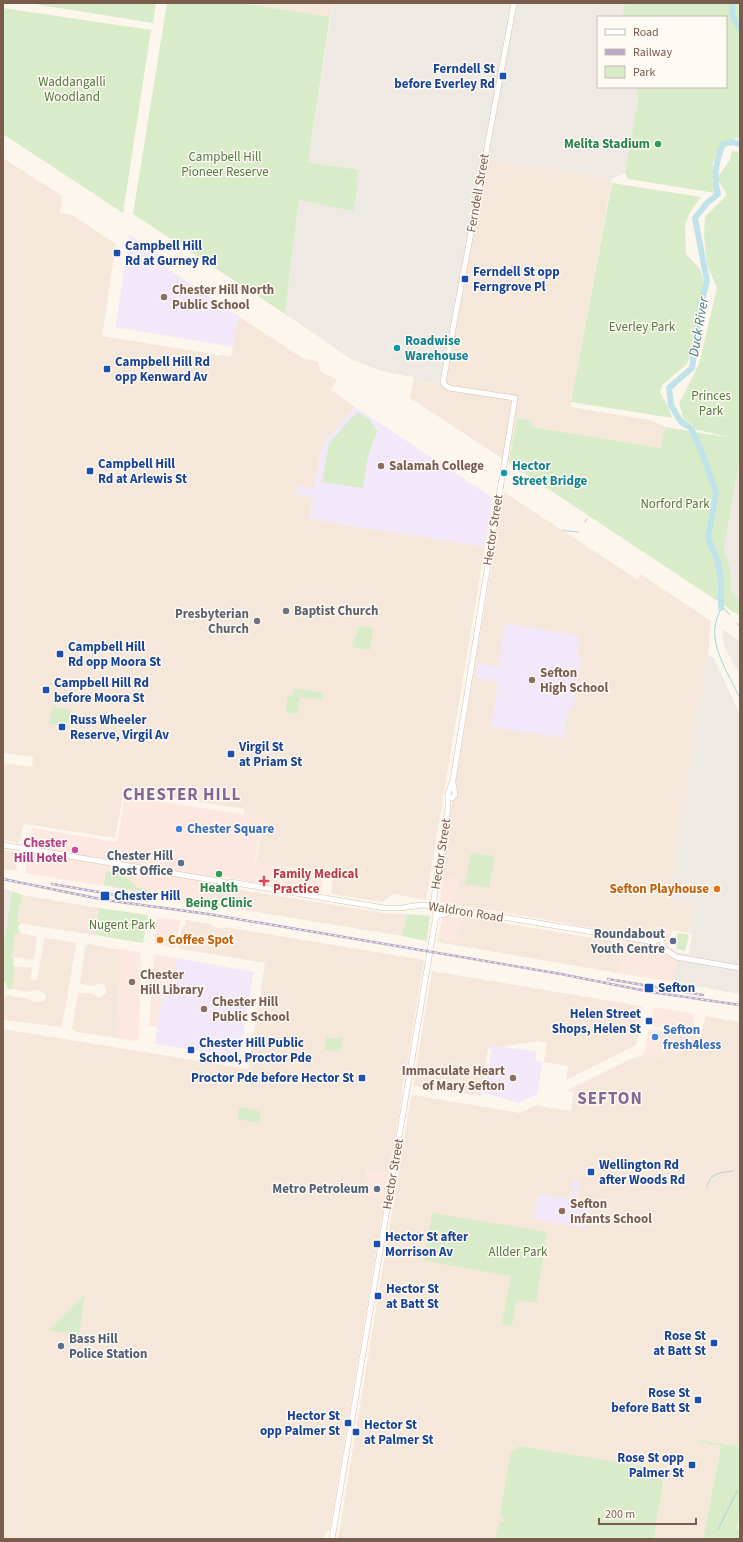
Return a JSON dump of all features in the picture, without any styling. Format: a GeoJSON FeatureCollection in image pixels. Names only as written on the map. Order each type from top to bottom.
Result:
{"type":"FeatureCollection","features":[{"type":"Feature","properties":{"kind":"main road","name":"Ferndell Street"},"geometry":{"type":"LineString","coordinates":[[514,3],[444,384],[449,388],[515,398]]}},
{"type":"Feature","properties":{"kind":"main road","name":"Hector Street"},"geometry":{"type":"LineString","coordinates":[[332,1539],[436,916],[436,882],[515,398]]}},
{"type":"Feature","properties":{"kind":"main road","name":"Waldron Road"},"geometry":{"type":"LineString","coordinates":[[3,845],[21,848],[23,852],[28,849],[384,908],[435,906],[654,942],[659,940],[662,943],[661,946],[676,957],[740,968]]}},
{"type":"Feature","properties":{"kind":"main road"},"geometry":{"type":"LineString","coordinates":[[436,916],[444,912],[462,911]]}},
{"type":"Feature","properties":{"kind":"shaded area"},"geometry":{"type":"Polygon","coordinates":[[[242,3],[333,3],[330,17],[242,3]]]}},
{"type":"Feature","properties":{"kind":"shaded area"},"geometry":{"type":"Polygon","coordinates":[[[333,3],[625,3],[622,16],[597,16],[597,88],[636,88],[638,100],[625,172],[612,179],[484,158],[444,384],[440,385],[413,381],[414,377],[385,372],[354,361],[285,314],[299,200],[354,210],[359,170],[308,162],[333,3]]]}},
{"type":"Feature","properties":{"kind":"shaded area"},"geometry":{"type":"Polygon","coordinates":[[[3,158],[62,196],[60,213],[72,215],[116,244],[102,336],[231,357],[237,322],[240,317],[304,359],[317,361],[321,372],[337,380],[331,390],[355,407],[322,445],[314,489],[297,487],[313,497],[310,519],[485,547],[426,900],[394,894],[382,902],[331,894],[333,874],[256,862],[263,818],[244,815],[244,809],[124,790],[115,838],[24,824],[20,841],[18,843],[3,840],[3,763],[32,767],[33,757],[3,753],[3,158]]]}},
{"type":"Feature","properties":{"kind":"shaded area"},"geometry":{"type":"Polygon","coordinates":[[[484,158],[612,179],[570,407],[650,420],[665,427],[661,448],[531,427],[517,418],[509,463],[410,398],[413,381],[436,385],[484,158]]]}},
{"type":"Feature","properties":{"kind":"shaded area","name":"Chester Hill North Public School"},"geometry":{"type":"Polygon","coordinates":[[[130,235],[160,256],[159,263],[240,317],[237,322],[233,347],[115,327],[130,235]]]}},
{"type":"Feature","properties":{"kind":"shaded area","name":"Salamah College"},"geometry":{"type":"Polygon","coordinates":[[[355,407],[493,498],[485,547],[310,519],[313,497],[296,494],[297,486],[314,489],[322,445],[355,407]]]}},
{"type":"Feature","properties":{"kind":"shaded area"},"geometry":{"type":"Polygon","coordinates":[[[740,457],[740,601],[732,592],[730,565],[724,549],[740,457]]]}},
{"type":"Feature","properties":{"kind":"shaded area"},"geometry":{"type":"Polygon","coordinates":[[[92,463],[125,468],[123,481],[90,475],[92,463]]]}},
{"type":"Feature","properties":{"kind":"shaded area"},"geometry":{"type":"Polygon","coordinates":[[[504,492],[638,580],[640,574],[711,621],[708,656],[670,895],[673,899],[694,903],[689,933],[655,927],[653,935],[647,937],[453,904],[458,878],[442,875],[445,845],[504,492]]]}},
{"type":"Feature","properties":{"kind":"shaded area","name":"Sefton High School"},"geometry":{"type":"Polygon","coordinates":[[[505,623],[580,636],[577,656],[581,657],[574,704],[567,715],[564,738],[491,727],[498,682],[476,678],[478,663],[498,667],[505,623]]]}},
{"type":"Feature","properties":{"kind":"shaded area"},"geometry":{"type":"Polygon","coordinates":[[[722,629],[740,641],[740,676],[724,646],[722,629]]]}},
{"type":"Feature","properties":{"kind":"shaded area"},"geometry":{"type":"Polygon","coordinates":[[[708,656],[713,657],[740,714],[740,994],[673,982],[678,952],[689,954],[692,934],[689,933],[694,903],[672,899],[670,895],[708,656]]]}},
{"type":"Feature","properties":{"kind":"shaded area"},"geometry":{"type":"Polygon","coordinates":[[[125,796],[263,817],[255,861],[324,876],[321,894],[218,876],[214,905],[25,873],[32,828],[117,842],[125,796]]]}},
{"type":"Feature","properties":{"kind":"shaded area"},"geometry":{"type":"Polygon","coordinates":[[[3,850],[17,852],[16,871],[3,869],[3,850]]]}},
{"type":"Feature","properties":{"kind":"shaded area"},"geometry":{"type":"Polygon","coordinates":[[[442,875],[459,878],[453,904],[440,902],[442,875]]]}},
{"type":"Feature","properties":{"kind":"shaded area"},"geometry":{"type":"Polygon","coordinates":[[[217,886],[384,913],[407,914],[402,936],[214,905],[217,886]]]}},
{"type":"Feature","properties":{"kind":"shaded area"},"geometry":{"type":"Polygon","coordinates":[[[3,889],[12,891],[3,949],[3,889]]]}},
{"type":"Feature","properties":{"kind":"shaded area"},"geometry":{"type":"Polygon","coordinates":[[[22,895],[99,908],[95,935],[17,923],[22,895]]]}},
{"type":"Feature","properties":{"kind":"shaded area"},"geometry":{"type":"Polygon","coordinates":[[[443,916],[461,918],[457,940],[438,937],[443,916]]]}},
{"type":"Feature","properties":{"kind":"shaded area"},"geometry":{"type":"Polygon","coordinates":[[[461,916],[623,943],[618,973],[437,942],[438,937],[457,940],[461,916]]]}},
{"type":"Feature","properties":{"kind":"shaded area"},"geometry":{"type":"Polygon","coordinates":[[[157,917],[180,920],[176,947],[174,948],[154,943],[157,917]]]}},
{"type":"Feature","properties":{"kind":"shaded area"},"geometry":{"type":"Polygon","coordinates":[[[186,920],[211,924],[211,926],[225,929],[225,927],[424,960],[404,1082],[402,1084],[402,1095],[389,1173],[367,1170],[363,1195],[385,1198],[330,1529],[325,1534],[324,1539],[3,1539],[3,1029],[248,1069],[265,963],[180,949],[178,947],[182,927],[185,925],[186,920]]]}},
{"type":"Feature","properties":{"kind":"shaded area"},"geometry":{"type":"Polygon","coordinates":[[[655,927],[672,930],[669,946],[678,952],[673,982],[618,973],[624,933],[651,937],[654,934],[655,927]]]}},
{"type":"Feature","properties":{"kind":"shaded area"},"geometry":{"type":"Polygon","coordinates":[[[15,932],[36,936],[34,959],[26,960],[21,957],[11,958],[15,932]]]}},
{"type":"Feature","properties":{"kind":"shaded area"},"geometry":{"type":"Polygon","coordinates":[[[46,938],[76,943],[62,1027],[3,1020],[3,1008],[5,996],[7,995],[29,999],[35,1002],[45,1001],[46,994],[38,990],[29,992],[12,989],[15,967],[31,967],[32,970],[30,979],[37,980],[44,939],[46,938]]]}},
{"type":"Feature","properties":{"kind":"shaded area"},"geometry":{"type":"Polygon","coordinates":[[[88,944],[121,950],[117,1038],[76,1032],[72,1029],[78,993],[91,993],[99,998],[106,994],[105,986],[101,983],[93,986],[80,984],[85,947],[88,944]]]}},
{"type":"Feature","properties":{"kind":"shaded area"},"geometry":{"type":"Polygon","coordinates":[[[120,949],[139,952],[141,955],[139,1036],[137,1040],[134,1041],[117,1038],[120,949]]]}},
{"type":"Feature","properties":{"kind":"shaded area"},"geometry":{"type":"Polygon","coordinates":[[[154,954],[177,958],[172,989],[163,988],[157,1027],[149,1026],[154,954]]]}},
{"type":"Feature","properties":{"kind":"shaded area","name":"Chester Hill Public School"},"geometry":{"type":"Polygon","coordinates":[[[177,958],[254,972],[239,1057],[155,1044],[163,988],[172,989],[177,958]]]}},
{"type":"Feature","properties":{"kind":"shaded area"},"geometry":{"type":"Polygon","coordinates":[[[432,971],[635,1005],[632,1024],[640,1025],[636,1045],[566,1080],[568,1066],[544,1062],[547,1043],[538,1041],[488,1049],[481,1096],[413,1086],[432,971]]]}},
{"type":"Feature","properties":{"kind":"shaded area"},"geometry":{"type":"Polygon","coordinates":[[[635,1005],[643,1007],[640,1025],[631,1024],[635,1005]]]}},
{"type":"Feature","properties":{"kind":"shaded area"},"geometry":{"type":"Polygon","coordinates":[[[654,1007],[694,1014],[692,1032],[650,1026],[654,1007]]]}},
{"type":"Feature","properties":{"kind":"shaded area"},"geometry":{"type":"Polygon","coordinates":[[[706,1016],[740,1022],[740,1447],[699,1440],[699,1442],[721,1445],[703,1539],[654,1539],[665,1471],[518,1446],[502,1539],[338,1539],[411,1097],[413,1095],[520,1113],[538,1104],[539,1106],[571,1111],[574,1092],[566,1091],[633,1058],[644,1055],[664,1058],[668,1034],[667,1032],[700,1037],[706,1016]]]}},
{"type":"Feature","properties":{"kind":"shaded area"},"geometry":{"type":"Polygon","coordinates":[[[651,1029],[667,1032],[668,1034],[664,1058],[644,1055],[648,1031],[651,1029]]]}},
{"type":"Feature","properties":{"kind":"shaded area","name":"Immaculate Heart of Mary Sefton"},"geometry":{"type":"Polygon","coordinates":[[[492,1046],[537,1051],[535,1061],[543,1062],[537,1094],[519,1103],[484,1093],[492,1046]]]}},
{"type":"Feature","properties":{"kind":"shaded area"},"geometry":{"type":"Polygon","coordinates":[[[367,1170],[389,1173],[385,1198],[363,1195],[367,1170]]]}},
{"type":"Feature","properties":{"kind":"shaded area","name":"Sefton Infants School"},"geometry":{"type":"Polygon","coordinates":[[[574,1179],[580,1180],[577,1200],[591,1203],[586,1228],[534,1219],[538,1194],[570,1199],[574,1179]]]}},
{"type":"Feature","properties":{"kind":"green space"},"geometry":{"type":"Polygon","coordinates":[[[28,3],[156,3],[153,23],[28,3]]]}},
{"type":"Feature","properties":{"kind":"green space","name":"Campbell Hill Pioneer Reserve"},"geometry":{"type":"Polygon","coordinates":[[[167,3],[242,3],[330,17],[308,162],[359,170],[354,211],[299,200],[285,314],[133,214],[167,3]]]}},
{"type":"Feature","properties":{"kind":"green space"},"geometry":{"type":"Polygon","coordinates":[[[625,3],[740,3],[740,139],[736,138],[721,142],[713,162],[715,193],[628,179],[625,172],[638,100],[636,88],[727,88],[727,16],[622,16],[625,3]]]}},
{"type":"Feature","properties":{"kind":"green space","name":"Waddangalli Woodland"},"geometry":{"type":"Polygon","coordinates":[[[3,8],[151,30],[123,213],[3,134],[3,8]]]}},
{"type":"Feature","properties":{"kind":"green space","name":"Norford Park"},"geometry":{"type":"Polygon","coordinates":[[[732,150],[740,153],[740,457],[724,549],[730,565],[732,592],[740,601],[740,616],[509,463],[517,418],[532,421],[531,427],[661,448],[665,427],[732,438],[694,429],[692,424],[684,420],[679,404],[699,364],[717,288],[707,264],[704,235],[705,217],[727,195],[717,178],[730,160],[732,150]]]}},
{"type":"Feature","properties":{"kind":"green space","name":"Everley Park"},"geometry":{"type":"Polygon","coordinates":[[[612,183],[701,197],[690,212],[685,225],[686,254],[700,269],[707,292],[700,309],[698,343],[686,365],[663,384],[660,392],[669,408],[672,418],[571,402],[612,183]]]}},
{"type":"Feature","properties":{"kind":"green space"},"geometry":{"type":"Polygon","coordinates":[[[357,412],[369,419],[377,431],[368,456],[363,488],[322,482],[329,443],[357,412]]]}},
{"type":"Feature","properties":{"kind":"green space"},"geometry":{"type":"Polygon","coordinates":[[[359,626],[373,628],[370,650],[352,647],[359,626]]]}},
{"type":"Feature","properties":{"kind":"green space"},"geometry":{"type":"Polygon","coordinates":[[[294,688],[323,693],[322,700],[300,697],[297,714],[286,713],[287,695],[293,696],[294,688]]]}},
{"type":"Feature","properties":{"kind":"green space"},"geometry":{"type":"Polygon","coordinates":[[[52,707],[71,710],[68,727],[49,724],[52,707]]]}},
{"type":"Feature","properties":{"kind":"green space"},"geometry":{"type":"Polygon","coordinates":[[[471,853],[495,856],[489,888],[465,884],[471,853]]]}},
{"type":"Feature","properties":{"kind":"green space"},"geometry":{"type":"Polygon","coordinates":[[[115,871],[130,880],[138,888],[147,889],[150,893],[104,885],[106,872],[115,871]]]}},
{"type":"Feature","properties":{"kind":"green space"},"geometry":{"type":"Polygon","coordinates":[[[12,891],[22,895],[17,922],[21,923],[18,927],[20,933],[15,933],[12,957],[14,958],[13,964],[15,967],[12,989],[7,989],[6,983],[3,981],[3,949],[12,891]]]}},
{"type":"Feature","properties":{"kind":"green space","name":"Nugent Park"},"geometry":{"type":"Polygon","coordinates":[[[99,908],[148,915],[143,943],[95,935],[99,908]]]}},
{"type":"Feature","properties":{"kind":"green space"},"geometry":{"type":"Polygon","coordinates":[[[407,914],[430,916],[427,941],[402,936],[407,914]]]}},
{"type":"Feature","properties":{"kind":"green space"},"geometry":{"type":"Polygon","coordinates":[[[678,933],[687,934],[689,936],[685,951],[676,949],[678,933]]]}},
{"type":"Feature","properties":{"kind":"green space"},"geometry":{"type":"Polygon","coordinates":[[[326,1036],[331,1039],[343,1037],[340,1052],[324,1049],[326,1036]]]}},
{"type":"Feature","properties":{"kind":"green space"},"geometry":{"type":"Polygon","coordinates":[[[239,1107],[259,1111],[261,1113],[259,1123],[238,1119],[239,1107]]]}},
{"type":"Feature","properties":{"kind":"green space","name":"Allder Park"},"geometry":{"type":"Polygon","coordinates":[[[432,1213],[547,1232],[536,1303],[517,1300],[512,1326],[502,1324],[511,1276],[424,1261],[432,1213]]]}},
{"type":"Feature","properties":{"kind":"green space"},"geometry":{"type":"Polygon","coordinates":[[[85,1294],[79,1336],[49,1330],[85,1294]]]}},
{"type":"Feature","properties":{"kind":"green space"},"geometry":{"type":"Polygon","coordinates":[[[699,1440],[740,1447],[740,1512],[737,1529],[740,1530],[740,1539],[703,1539],[721,1446],[699,1442],[699,1440]]]}},
{"type":"Feature","properties":{"kind":"green space"},"geometry":{"type":"Polygon","coordinates":[[[518,1446],[665,1470],[654,1539],[495,1539],[500,1521],[505,1523],[505,1520],[500,1514],[511,1451],[516,1451],[518,1446]]]}},
{"type":"Feature","properties":{"kind":"waterway","name":"Duck River"},"geometry":{"type":"LineString","coordinates":[[732,3],[733,18],[740,29]]}},
{"type":"Feature","properties":{"kind":"waterway","name":"Duck River"},"geometry":{"type":"LineString","coordinates":[[721,608],[721,580],[718,562],[708,538],[716,493],[703,455],[691,428],[681,422],[671,405],[669,388],[692,368],[701,303],[707,281],[695,218],[707,203],[718,194],[716,187],[716,169],[723,144],[732,142],[740,144]]}},
{"type":"Feature","properties":{"kind":"waterway"},"geometry":{"type":"LineString","coordinates":[[563,530],[567,531]]}},
{"type":"Feature","properties":{"kind":"waterway"},"geometry":{"type":"LineString","coordinates":[[568,531],[578,532]]}},
{"type":"Feature","properties":{"kind":"waterway"},"geometry":{"type":"LineString","coordinates":[[720,604],[730,615]]}},
{"type":"Feature","properties":{"kind":"waterway","name":"Duck River"},"geometry":{"type":"LineString","coordinates":[[721,608],[715,626],[716,644],[719,654],[740,698]]}},
{"type":"Feature","properties":{"kind":"waterway"},"geometry":{"type":"LineString","coordinates":[[737,623],[740,627]]}},
{"type":"Feature","properties":{"kind":"waterway"},"geometry":{"type":"LineString","coordinates":[[707,1187],[708,1182],[713,1176],[720,1173],[733,1171]]}},
{"type":"Feature","properties":{"kind":"waterway"},"geometry":{"type":"LineString","coordinates":[[718,1529],[737,1491]]}},
{"type":"Feature","properties":{"kind":"railway"},"geometry":{"type":"LineString","coordinates":[[3,879],[105,900],[208,914],[561,974],[651,992],[740,1005]]}},
{"type":"Feature","properties":{"kind":"railway"},"geometry":{"type":"LineString","coordinates":[[52,884],[145,900]]}},
{"type":"Feature","properties":{"kind":"railway"},"geometry":{"type":"LineString","coordinates":[[608,979],[703,995]]}},
{"type":"Feature","properties":{"kind":"place","name":"Ferndell St before Everley Rd"},"geometry":{"type":"Point","coordinates":[503,76]}},
{"type":"Feature","properties":{"kind":"place","name":"Melita Stadium"},"geometry":{"type":"Point","coordinates":[658,144]}},
{"type":"Feature","properties":{"kind":"place","name":"Campbell Hill Rd at Gurney Rd"},"geometry":{"type":"Point","coordinates":[117,253]}},
{"type":"Feature","properties":{"kind":"place","name":"Ferndell St opp Ferngrove Pl"},"geometry":{"type":"Point","coordinates":[465,279]}},
{"type":"Feature","properties":{"kind":"place","name":"Chester Hill North Public School"},"geometry":{"type":"Point","coordinates":[164,297]}},
{"type":"Feature","properties":{"kind":"place","name":"Roadwise Warehouse"},"geometry":{"type":"Point","coordinates":[397,348]}},
{"type":"Feature","properties":{"kind":"place","name":"Campbell Hill Rd opp Kenward Av"},"geometry":{"type":"Point","coordinates":[107,369]}},
{"type":"Feature","properties":{"kind":"place","name":"Salamah College"},"geometry":{"type":"Point","coordinates":[381,466]}},
{"type":"Feature","properties":{"kind":"place","name":"Campbell Hill Rd at Arlewis St"},"geometry":{"type":"Point","coordinates":[90,471]}},
{"type":"Feature","properties":{"kind":"place","name":"Hector Street Bridge"},"geometry":{"type":"Point","coordinates":[504,473]}},
{"type":"Feature","properties":{"kind":"place","name":"Baptist Church"},"geometry":{"type":"Point","coordinates":[286,611]}},
{"type":"Feature","properties":{"kind":"place","name":"Presbyterian Church"},"geometry":{"type":"Point","coordinates":[257,621]}},
{"type":"Feature","properties":{"kind":"place","name":"Campbell Hill Rd opp Moora St"},"geometry":{"type":"Point","coordinates":[60,654]}},
{"type":"Feature","properties":{"kind":"place","name":"Sefton High School"},"geometry":{"type":"Point","coordinates":[532,680]}},
{"type":"Feature","properties":{"kind":"place","name":"Campbell Hill Rd before Moora St"},"geometry":{"type":"Point","coordinates":[46,690]}},
{"type":"Feature","properties":{"kind":"place","name":"Russ Wheeler Reserve, Virgil Av"},"geometry":{"type":"Point","coordinates":[62,727]}},
{"type":"Feature","properties":{"kind":"place","name":"Virgil St at Priam St"},"geometry":{"type":"Point","coordinates":[231,754]}},
{"type":"Feature","properties":{"kind":"place","name":"Chester Square"},"geometry":{"type":"Point","coordinates":[179,829]}},
{"type":"Feature","properties":{"kind":"place","name":"Chester Hill Hotel"},"geometry":{"type":"Point","coordinates":[75,850]}},
{"type":"Feature","properties":{"kind":"place","name":"Chester Hill Post Office"},"geometry":{"type":"Point","coordinates":[181,863]}},
{"type":"Feature","properties":{"kind":"place","name":"Health Being Clinic"},"geometry":{"type":"Point","coordinates":[219,874]}},
{"type":"Feature","properties":{"kind":"place","name":"Family Medical Practice"},"geometry":{"type":"Point","coordinates":[264,881]}},
{"type":"Feature","properties":{"kind":"place","name":"Sefton Playhouse"},"geometry":{"type":"Point","coordinates":[717,889]}},
{"type":"Feature","properties":{"kind":"place","name":"Chester Hill"},"geometry":{"type":"Point","coordinates":[105,896]}},
{"type":"Feature","properties":{"kind":"place","name":"Coffee Spot"},"geometry":{"type":"Point","coordinates":[160,940]}},
{"type":"Feature","properties":{"kind":"place","name":"Roundabout Youth Centre"},"geometry":{"type":"Point","coordinates":[673,941]}},
{"type":"Feature","properties":{"kind":"place","name":"Chester Hill Library"},"geometry":{"type":"Point","coordinates":[132,982]}},
{"type":"Feature","properties":{"kind":"place","name":"Sefton"},"geometry":{"type":"Point","coordinates":[649,988]}},
{"type":"Feature","properties":{"kind":"place","name":"Chester Hill Public School"},"geometry":{"type":"Point","coordinates":[204,1009]}},
{"type":"Feature","properties":{"kind":"place","name":"Helen Street Shops, Helen St"},"geometry":{"type":"Point","coordinates":[649,1021]}},
{"type":"Feature","properties":{"kind":"place","name":"Sefton fresh4less"},"geometry":{"type":"Point","coordinates":[655,1037]}},
{"type":"Feature","properties":{"kind":"place","name":"Chester Hill Public School, Proctor Pde"},"geometry":{"type":"Point","coordinates":[191,1050]}},
{"type":"Feature","properties":{"kind":"place","name":"Proctor Pde before Hector St"},"geometry":{"type":"Point","coordinates":[362,1078]}},
{"type":"Feature","properties":{"kind":"place","name":"Immaculate Heart of Mary Sefton"},"geometry":{"type":"Point","coordinates":[513,1078]}},
{"type":"Feature","properties":{"kind":"place","name":"Wellington Rd after Woods Rd"},"geometry":{"type":"Point","coordinates":[591,1172]}},
{"type":"Feature","properties":{"kind":"place","name":"Metro Petroleum"},"geometry":{"type":"Point","coordinates":[377,1189]}},
{"type":"Feature","properties":{"kind":"place","name":"Sefton Infants School"},"geometry":{"type":"Point","coordinates":[562,1211]}},
{"type":"Feature","properties":{"kind":"place","name":"Hector St after Morrison Av"},"geometry":{"type":"Point","coordinates":[377,1244]}},
{"type":"Feature","properties":{"kind":"place","name":"Hector St at Batt St"},"geometry":{"type":"Point","coordinates":[378,1296]}},
{"type":"Feature","properties":{"kind":"place","name":"Rose St at Batt St"},"geometry":{"type":"Point","coordinates":[714,1343]}},
{"type":"Feature","properties":{"kind":"place","name":"Bass Hill Police Station"},"geometry":{"type":"Point","coordinates":[61,1346]}},
{"type":"Feature","properties":{"kind":"place","name":"Rose St before Batt St"},"geometry":{"type":"Point","coordinates":[698,1400]}},
{"type":"Feature","properties":{"kind":"place","name":"Hector St opp Palmer St"},"geometry":{"type":"Point","coordinates":[348,1423]}},
{"type":"Feature","properties":{"kind":"place","name":"Hector St at Palmer St"},"geometry":{"type":"Point","coordinates":[356,1432]}},
{"type":"Feature","properties":{"kind":"place","name":"Rose St opp Palmer St"},"geometry":{"type":"Point","coordinates":[692,1465]}},
{"type":"Feature","properties":{"kind":"district","name":"CHESTER HILL"},"geometry":{"type":"Point","coordinates":[182,795]}},
{"type":"Feature","properties":{"kind":"district","name":"SEFTON"},"geometry":{"type":"Point","coordinates":[610,1099]}},
{"type":"Feature","properties":{"kind":"park label","name":"Princes Park"},"geometry":{"type":"Point","coordinates":[711,404]}}]}
